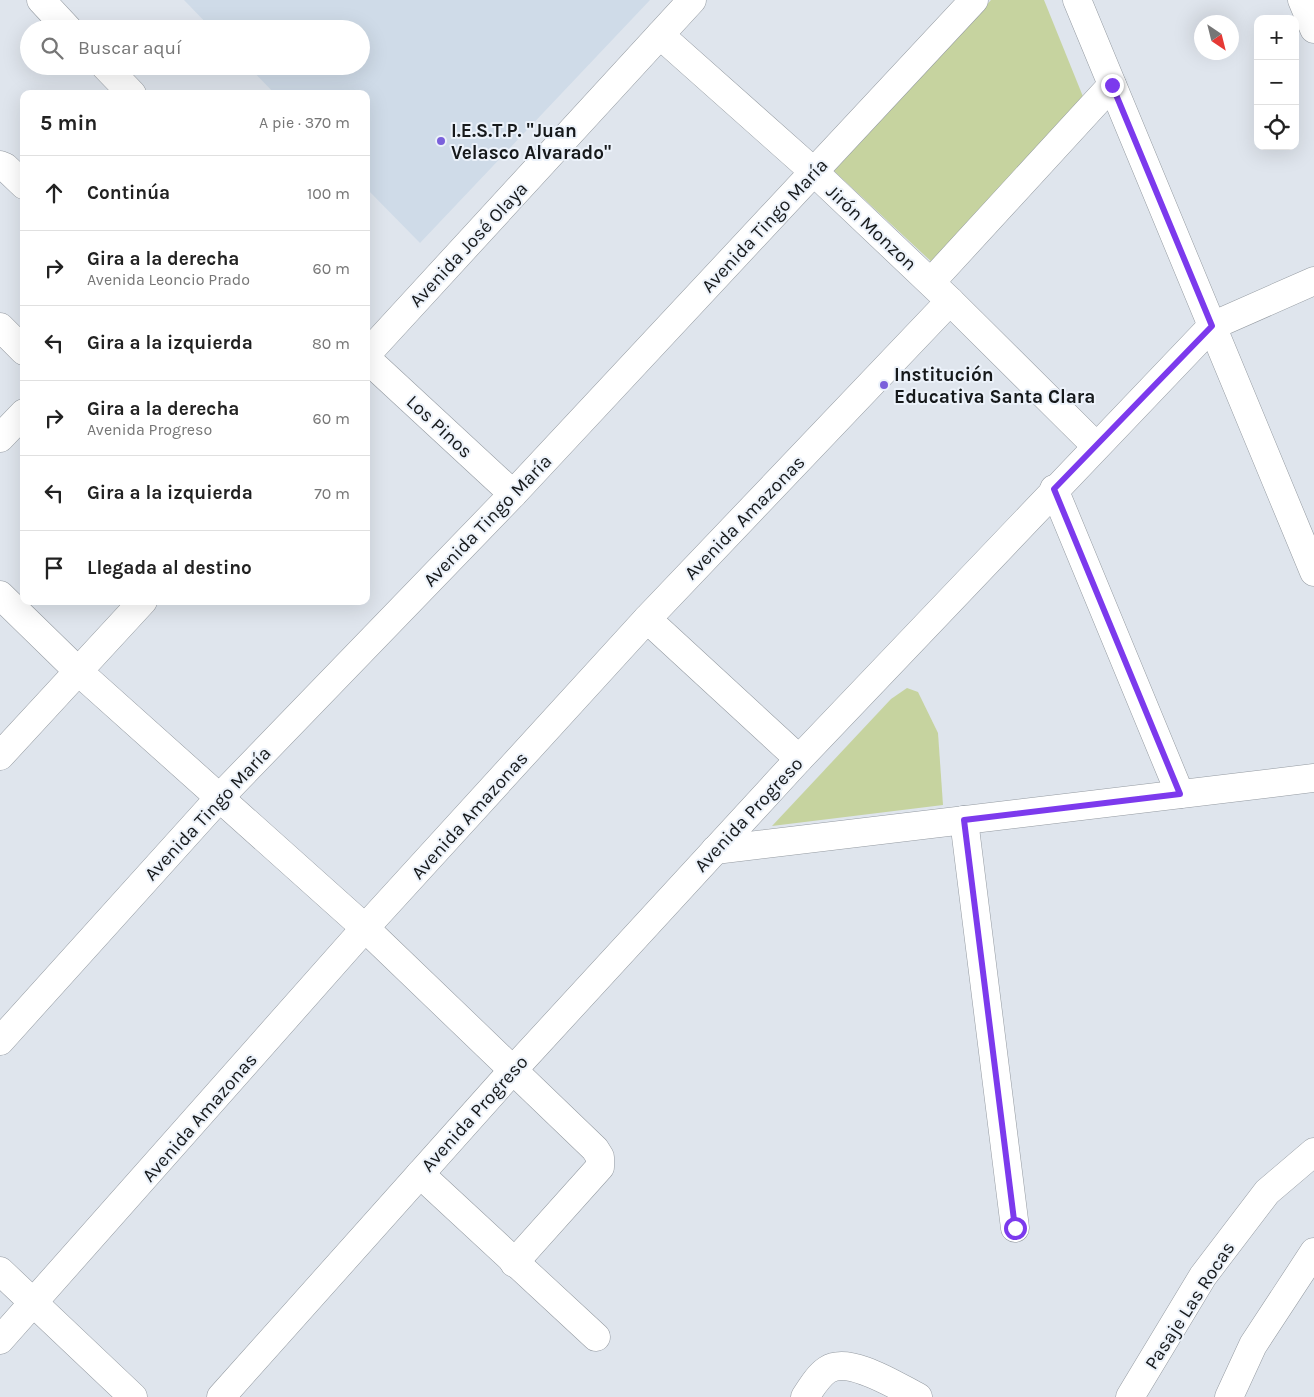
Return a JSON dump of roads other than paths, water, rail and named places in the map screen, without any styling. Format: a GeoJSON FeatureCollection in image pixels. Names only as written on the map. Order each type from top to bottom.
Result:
{"type":"FeatureCollection","features":[{"type":"Feature","properties":{"kind":"street"},"geometry":{"type":"LineString","coordinates":[[40,0],[59,20]]}},
{"type":"Feature","properties":{"kind":"street","name":"Avenida José Olaya"},"geometry":{"type":"LineString","coordinates":[[370,345],[692,0]]}},
{"type":"Feature","properties":{"kind":"street","name":"Avenida Tingo María"},"geometry":{"type":"LineString","coordinates":[[0,1041],[221,796],[513,494],[974,0]]}},
{"type":"Feature","properties":{"kind":"street"},"geometry":{"type":"LineString","coordinates":[[1077,0],[1314,572]]}},
{"type":"Feature","properties":{"kind":"street"},"geometry":{"type":"LineString","coordinates":[[1302,0],[1314,29]]}},
{"type":"Feature","properties":{"kind":"street","name":"Jirón Monzon"},"geometry":{"type":"LineString","coordinates":[[660,35],[813,171],[931,282],[1096,446]]}},
{"type":"Feature","properties":{"kind":"street"},"geometry":{"type":"LineString","coordinates":[[114,75],[128,90]]}},
{"type":"Feature","properties":{"kind":"street"},"geometry":{"type":"LineString","coordinates":[[931,282],[1112,85]]}},
{"type":"Feature","properties":{"kind":"street"},"geometry":{"type":"LineString","coordinates":[[0,165],[5,167],[20,181]]}},
{"type":"Feature","properties":{"kind":"street","name":"Avenida Progreso"},"geometry":{"type":"LineString","coordinates":[[221,1397],[513,1070],[798,758],[1212,326],[1314,280]]}},
{"type":"Feature","properties":{"kind":"street","name":"Avenida Amazonas"},"geometry":{"type":"LineString","coordinates":[[0,1340],[34,1304],[365,928],[647,619],[950,301]]}},
{"type":"Feature","properties":{"kind":"street"},"geometry":{"type":"LineString","coordinates":[[0,327],[20,347]]}},
{"type":"Feature","properties":{"kind":"street","name":"Los Pinos"},"geometry":{"type":"LineString","coordinates":[[370,347],[513,494]]}},
{"type":"Feature","properties":{"kind":"street"},"geometry":{"type":"LineString","coordinates":[[0,438],[20,417]]}},
{"type":"Feature","properties":{"kind":"street"},"geometry":{"type":"LineString","coordinates":[[1054,489],[1180,794]]}},
{"type":"Feature","properties":{"kind":"street"},"geometry":{"type":"LineString","coordinates":[[0,595],[79,672],[221,796],[365,928],[595,1149],[600,1158],[600,1167],[514,1263]]}},
{"type":"Feature","properties":{"kind":"street"},"geometry":{"type":"LineString","coordinates":[[0,756],[139,605]]}},
{"type":"Feature","properties":{"kind":"street"},"geometry":{"type":"LineString","coordinates":[[647,619],[798,758]]}},
{"type":"Feature","properties":{"kind":"street"},"geometry":{"type":"LineString","coordinates":[[715,850],[1314,778]]}},
{"type":"Feature","properties":{"kind":"street"},"geometry":{"type":"LineString","coordinates":[[964,820],[1015,1228]]}},
{"type":"Feature","properties":{"kind":"street","name":"Pasaje Las Rocas"},"geometry":{"type":"LineString","coordinates":[[1130,1397],[1203,1276],[1267,1192],[1314,1152]]}},
{"type":"Feature","properties":{"kind":"street"},"geometry":{"type":"LineString","coordinates":[[420,1174],[596,1337]]}},
{"type":"Feature","properties":{"kind":"street"},"geometry":{"type":"LineString","coordinates":[[1229,1397],[1253,1345],[1314,1252]]}},
{"type":"Feature","properties":{"kind":"street"},"geometry":{"type":"LineString","coordinates":[[0,1271],[133,1397]]}},
{"type":"Feature","properties":{"kind":"street"},"geometry":{"type":"LineString","coordinates":[[805,1397],[828,1369],[837,1366],[857,1368],[918,1397]]}},
{"type":"Feature","properties":{"kind":"place","name":"I.E.S.T.P. \"Juan Velasco Alvarado\""},"geometry":{"type":"Point","coordinates":[441,141]}},
{"type":"Feature","properties":{"kind":"place","name":"Institución Educativa Santa Clara"},"geometry":{"type":"Point","coordinates":[884,385]}}]}
